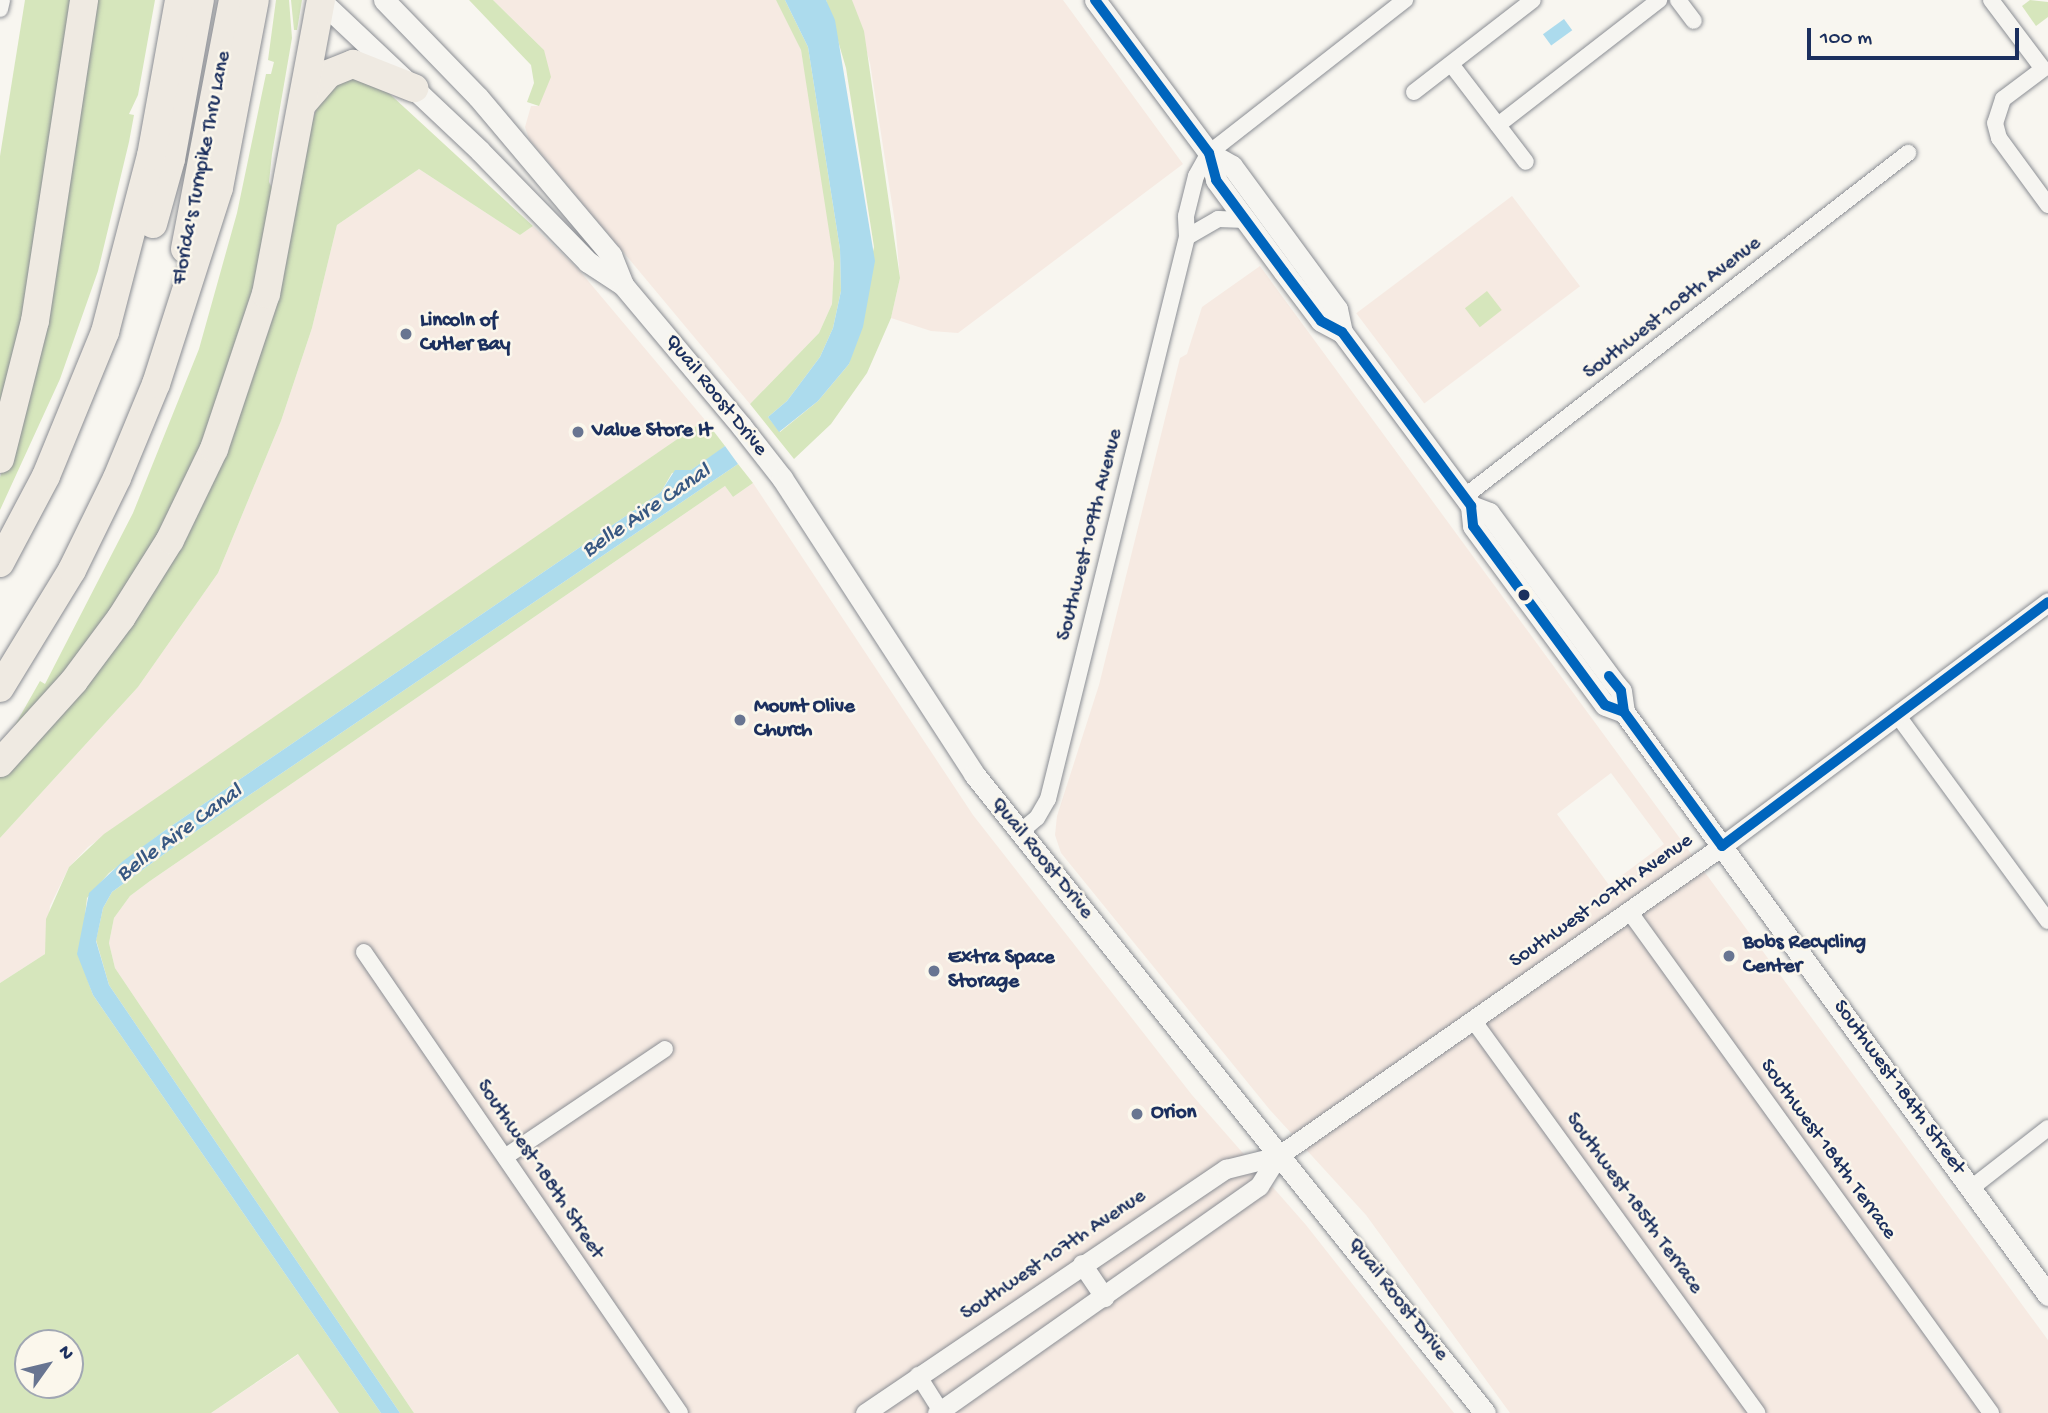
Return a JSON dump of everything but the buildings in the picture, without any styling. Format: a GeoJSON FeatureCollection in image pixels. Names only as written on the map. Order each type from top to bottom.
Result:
{"type":"FeatureCollection","features":[{"type":"Feature","properties":{"kind":"highway"},"geometry":{"type":"LineString","coordinates":[[0,458],[35,321],[84,0]]}},
{"type":"Feature","properties":{"kind":"highway"},"geometry":{"type":"LineString","coordinates":[[0,563],[51,465],[105,332],[151,156],[179,0]]}},
{"type":"Feature","properties":{"kind":"highway","name":"Florida's Turnpike Thru Lane"},"geometry":{"type":"LineString","coordinates":[[105,332],[157,215],[200,0]]}},
{"type":"Feature","properties":{"kind":"highway","name":"Florida's Turnpike Thru Lane"},"geometry":{"type":"LineString","coordinates":[[173,335],[188,230],[233,0]]}},
{"type":"Feature","properties":{"kind":"highway"},"geometry":{"type":"LineString","coordinates":[[0,688],[47,614],[101,512],[173,335],[219,188],[255,0]]}},
{"type":"Feature","properties":{"kind":"highway"},"geometry":{"type":"LineString","coordinates":[[0,763],[74,681],[121,618],[155,566],[204,472],[257,326],[304,102],[320,0]]}},
{"type":"Feature","properties":{"kind":"highway"},"geometry":{"type":"LineString","coordinates":[[304,102],[328,74],[353,64],[414,88]]}},
{"type":"Feature","properties":{"kind":"main road","name":"Quail Roost Drive"},"geometry":{"type":"LineString","coordinates":[[320,0],[414,88],[588,262],[623,285],[782,478],[933,717],[1019,833],[1485,1413]]}},
{"type":"Feature","properties":{"kind":"main road","name":"Southwest 184th Street"},"geometry":{"type":"LineString","coordinates":[[1095,0],[1209,153],[1216,180],[1245,220],[1321,321],[1342,332]]}},
{"type":"Feature","properties":{"kind":"main road","name":"Quail Roost Drive"},"geometry":{"type":"LineString","coordinates":[[388,3],[478,97],[611,255],[623,285]]}},
{"type":"Feature","properties":{"kind":"main road","name":"Southwest 184th Street"},"geometry":{"type":"LineString","coordinates":[[1209,153],[1232,166],[1337,309],[1342,332],[1467,501],[1489,513],[1621,691],[1624,712],[2048,1296]]}},
{"type":"Feature","properties":{"kind":"street"},"geometry":{"type":"LineString","coordinates":[[0,9],[2,0]]}},
{"type":"Feature","properties":{"kind":"street","name":"Southwest 109th Avenue"},"geometry":{"type":"LineString","coordinates":[[1019,833],[1046,806],[1187,237],[1186,216],[1196,176],[1209,153],[1405,0]]}},
{"type":"Feature","properties":{"kind":"street"},"geometry":{"type":"LineString","coordinates":[[1414,92],[1533,0]]}},
{"type":"Feature","properties":{"kind":"street"},"geometry":{"type":"LineString","coordinates":[[1497,125],[1659,0]]}},
{"type":"Feature","properties":{"kind":"street"},"geometry":{"type":"LineString","coordinates":[[1678,0],[1694,21]]}},
{"type":"Feature","properties":{"kind":"street"},"geometry":{"type":"LineString","coordinates":[[1992,0],[2045,67],[2003,99],[1995,123],[1999,138],[2048,205]]}},
{"type":"Feature","properties":{"kind":"street"},"geometry":{"type":"LineString","coordinates":[[1451,64],[1526,162]]}},
{"type":"Feature","properties":{"kind":"street","name":"Southwest 108th Avenue"},"geometry":{"type":"LineString","coordinates":[[1467,501],[1908,153]]}},
{"type":"Feature","properties":{"kind":"street"},"geometry":{"type":"LineString","coordinates":[[1187,237],[1218,219],[1245,220]]}},
{"type":"Feature","properties":{"kind":"street","name":"Southwest 107th Avenue"},"geometry":{"type":"LineString","coordinates":[[865,1413],[1226,1169],[1278,1156],[1722,846],[2048,602]]}},
{"type":"Feature","properties":{"kind":"street"},"geometry":{"type":"LineString","coordinates":[[1898,716],[2048,921]]}},
{"type":"Feature","properties":{"kind":"street","name":"Southwest 184th Terrace"},"geometry":{"type":"LineString","coordinates":[[1629,911],[1991,1413]]}},
{"type":"Feature","properties":{"kind":"street","name":"Southwest 188th Street"},"geometry":{"type":"LineString","coordinates":[[364,952],[680,1413]]}},
{"type":"Feature","properties":{"kind":"street","name":"Southwest 185th Terrace"},"geometry":{"type":"LineString","coordinates":[[1473,1020],[1757,1413]]}},
{"type":"Feature","properties":{"kind":"street"},"geometry":{"type":"LineString","coordinates":[[505,1157],[665,1049]]}},
{"type":"Feature","properties":{"kind":"street"},"geometry":{"type":"LineString","coordinates":[[1970,1188],[2048,1128]]}},
{"type":"Feature","properties":{"kind":"street","name":"Southwest 107th Avenue"},"geometry":{"type":"LineString","coordinates":[[940,1412],[1259,1186],[1278,1156]]}},
{"type":"Feature","properties":{"kind":"street"},"geometry":{"type":"LineString","coordinates":[[1082,1264],[1104,1297]]}},
{"type":"Feature","properties":{"kind":"street"},"geometry":{"type":"LineString","coordinates":[[918,1375],[940,1412]]}},
{"type":"Feature","properties":{"kind":"shaded area"},"geometry":{"type":"Polygon","coordinates":[[[493,0],[776,0],[786,14],[801,50],[816,133],[834,263],[832,304],[819,333],[750,404],[529,139],[525,127],[531,106],[538,106],[544,50],[493,0]]]}},
{"type":"Feature","properties":{"kind":"shaded area"},"geometry":{"type":"Polygon","coordinates":[[[852,0],[1063,0],[1183,164],[958,333],[931,331],[891,318],[900,278],[895,223],[870,63],[852,0]]]}},
{"type":"Feature","properties":{"kind":"shaded area"},"geometry":{"type":"Polygon","coordinates":[[[419,169],[520,235],[533,226],[579,270],[705,420],[88,847],[69,867],[50,906],[45,954],[0,983],[0,838],[138,687],[218,573],[281,421],[312,328],[337,225],[419,169]]]}},
{"type":"Feature","properties":{"kind":"shaded area"},"geometry":{"type":"Polygon","coordinates":[[[1512,196],[1580,286],[1424,404],[1356,313],[1512,196]]]}},
{"type":"Feature","properties":{"kind":"shaded area"},"geometry":{"type":"Polygon","coordinates":[[[1260,266],[2048,1340],[2048,1413],[1510,1413],[1366,1215],[1270,1110],[1061,853],[1055,835],[1057,816],[1099,685],[1180,358],[1187,354],[1202,307],[1260,266]],[[1611,773],[1557,814],[1609,885],[1664,844],[1611,773]]]}},
{"type":"Feature","properties":{"kind":"shaded area"},"geometry":{"type":"Polygon","coordinates":[[[753,483],[973,815],[1192,1095],[1306,1225],[1454,1413],[414,1413],[115,968],[109,943],[114,918],[130,896],[150,881],[725,486],[733,497],[753,483]]]}},
{"type":"Feature","properties":{"kind":"shaded area"},"geometry":{"type":"Polygon","coordinates":[[[299,1354],[339,1413],[211,1413],[299,1354]]]}},
{"type":"Feature","properties":{"kind":"green space"},"geometry":{"type":"Polygon","coordinates":[[[25,0],[74,0],[58,121],[0,435],[0,156],[25,0]]]}},
{"type":"Feature","properties":{"kind":"green space"},"geometry":{"type":"Polygon","coordinates":[[[92,0],[155,0],[138,95],[129,114],[134,115],[129,142],[98,271],[60,379],[0,510],[0,477],[13,441],[92,0]]]}},
{"type":"Feature","properties":{"kind":"green space"},"geometry":{"type":"Polygon","coordinates":[[[276,0],[289,0],[292,38],[272,154],[269,182],[273,190],[234,378],[123,605],[11,732],[40,681],[45,684],[133,513],[199,349],[237,213],[266,74],[271,74],[274,62],[268,60],[276,0]]]}},
{"type":"Feature","properties":{"kind":"green space"},"geometry":{"type":"Polygon","coordinates":[[[291,0],[302,0],[297,30],[294,30],[291,0]]]}},
{"type":"Feature","properties":{"kind":"green space"},"geometry":{"type":"Polygon","coordinates":[[[469,0],[493,0],[544,50],[551,77],[539,106],[527,102],[534,83],[531,65],[469,0]]]}},
{"type":"Feature","properties":{"kind":"green space"},"geometry":{"type":"Polygon","coordinates":[[[776,0],[785,0],[808,47],[840,249],[841,291],[833,328],[820,357],[787,401],[768,417],[780,432],[818,401],[849,364],[874,247],[846,68],[826,0],[852,0],[864,31],[900,278],[891,318],[867,373],[831,424],[794,459],[750,404],[819,333],[832,304],[834,263],[801,50],[776,0]]]}},
{"type":"Feature","properties":{"kind":"green space"},"geometry":{"type":"Polygon","coordinates":[[[2030,0],[2048,2],[2048,17],[2036,26],[2022,6],[2030,0]]]}},
{"type":"Feature","properties":{"kind":"green space"},"geometry":{"type":"Polygon","coordinates":[[[347,72],[380,85],[533,226],[520,235],[419,169],[337,225],[312,328],[281,421],[218,573],[138,687],[0,838],[0,775],[171,554],[318,104],[347,72]]]}},
{"type":"Feature","properties":{"kind":"green space"},"geometry":{"type":"Polygon","coordinates":[[[1487,291],[1502,310],[1480,327],[1465,308],[1487,291]]]}},
{"type":"Feature","properties":{"kind":"green space"},"geometry":{"type":"Polygon","coordinates":[[[705,420],[725,446],[691,470],[672,473],[661,492],[164,831],[109,873],[87,898],[80,959],[93,995],[381,1413],[339,1413],[298,1354],[211,1413],[0,1413],[0,983],[45,954],[46,919],[69,867],[104,834],[705,420]]]}},
{"type":"Feature","properties":{"kind":"green space"},"geometry":{"type":"Polygon","coordinates":[[[738,464],[753,483],[733,497],[725,486],[150,881],[130,896],[114,918],[109,943],[115,968],[414,1413],[400,1413],[109,985],[96,940],[103,908],[112,892],[189,836],[738,464]]]}},
{"type":"Feature","properties":{"kind":"water"},"geometry":{"type":"Polygon","coordinates":[[[785,0],[826,0],[835,20],[875,261],[863,327],[849,364],[818,401],[779,432],[768,417],[787,401],[820,357],[833,328],[841,291],[840,249],[808,47],[785,0]]]}},
{"type":"Feature","properties":{"kind":"water"},"geometry":{"type":"Polygon","coordinates":[[[1564,19],[1572,30],[1551,46],[1543,34],[1564,19]]]}},
{"type":"Feature","properties":{"kind":"water","name":"Belle Aire Canal"},"geometry":{"type":"Polygon","coordinates":[[[725,446],[738,464],[189,836],[112,892],[103,908],[96,941],[109,985],[400,1413],[381,1413],[93,995],[77,954],[89,893],[123,861],[164,831],[661,492],[675,470],[691,470],[725,446]]]}},
{"type":"Feature","properties":{"kind":"transit line"},"geometry":{"type":"LineString","coordinates":[[1095,0],[1209,153],[1216,180],[1284,272],[1321,321],[1342,332],[1471,506],[1473,526],[1605,705],[1624,712]]}},
{"type":"Feature","properties":{"kind":"transit line"},"geometry":{"type":"LineString","coordinates":[[1609,676],[1621,691],[1624,712],[1722,846],[2048,602]]}},
{"type":"Feature","properties":{"kind":"place","name":"Lincoln of Cutler Bay"},"geometry":{"type":"Point","coordinates":[406,334]}},
{"type":"Feature","properties":{"kind":"place","name":"Value Store It"},"geometry":{"type":"Point","coordinates":[578,432]}},
{"type":"Feature","properties":{"kind":"place","name":"Mount Olive Church"},"geometry":{"type":"Point","coordinates":[740,720]}},
{"type":"Feature","properties":{"kind":"place","name":"Bobs Recycling Center"},"geometry":{"type":"Point","coordinates":[1729,956]}},
{"type":"Feature","properties":{"kind":"place","name":"Extra Space Storage"},"geometry":{"type":"Point","coordinates":[934,971]}},
{"type":"Feature","properties":{"kind":"place","name":"Orion"},"geometry":{"type":"Point","coordinates":[1137,1114]}}]}
